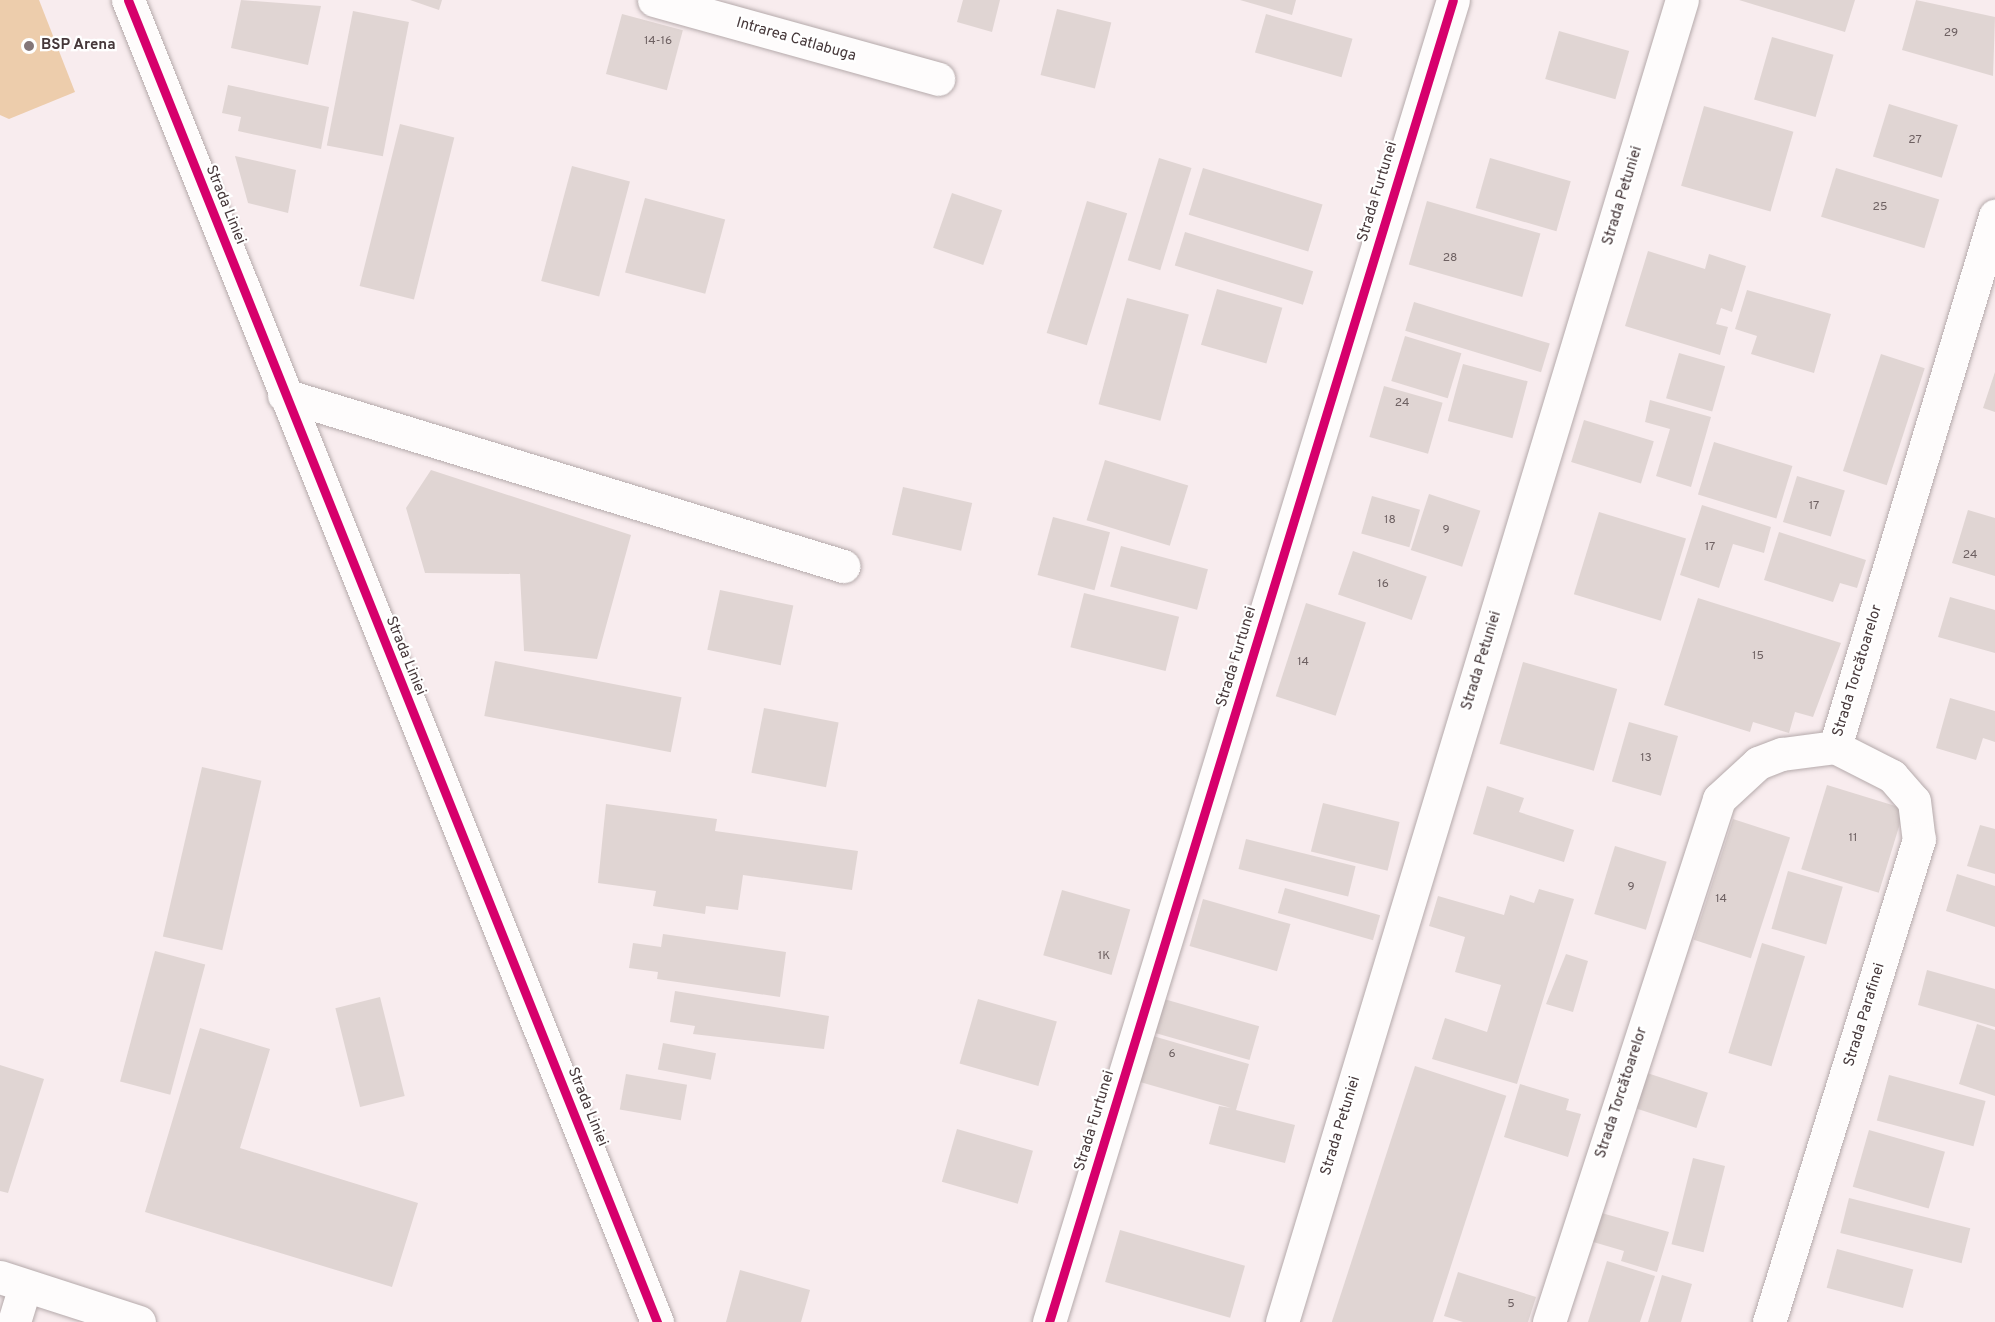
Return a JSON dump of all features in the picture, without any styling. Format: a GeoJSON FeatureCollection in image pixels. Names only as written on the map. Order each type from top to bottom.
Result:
{"type":"FeatureCollection","features":[{"type":"Feature","properties":{"kind":"street","name":"Strada Liniei"},"geometry":{"type":"LineString","coordinates":[[128,0],[284,395],[657,1322]]}},
{"type":"Feature","properties":{"kind":"street","name":"Intrarea Catlabuga"},"geometry":{"type":"LineString","coordinates":[[654,0],[938,79]]}},
{"type":"Feature","properties":{"kind":"street","name":"Strada Furtunei"},"geometry":{"type":"LineString","coordinates":[[1049,1322],[1453,0]]}},
{"type":"Feature","properties":{"kind":"street","name":"Strada Petuniei"},"geometry":{"type":"LineString","coordinates":[[1282,1322],[1682,0]]}},
{"type":"Feature","properties":{"kind":"street","name":"Strada Torcătoarelor"},"geometry":{"type":"LineString","coordinates":[[1549,1322],[1715,807],[1734,781],[1758,763],[1782,754],[1835,747],[1995,216]]}},
{"type":"Feature","properties":{"kind":"street"},"geometry":{"type":"LineString","coordinates":[[284,395],[843,566]]}},
{"type":"Feature","properties":{"kind":"street","name":"Strada Parafinei"},"geometry":{"type":"LineString","coordinates":[[1769,1322],[1919,839],[1914,801],[1892,776],[1835,747]]}},
{"type":"Feature","properties":{"kind":"street"},"geometry":{"type":"LineString","coordinates":[[14,1322],[13,1281],[139,1322]]}},
{"type":"Feature","properties":{"kind":"shaded area","name":"BSP Arena"},"geometry":{"type":"Polygon","coordinates":[[[0,0],[39,0],[75,92],[9,119],[0,115],[0,0]]]}},
{"type":"Feature","properties":{"kind":"building"},"geometry":{"type":"Polygon","coordinates":[[[241,0],[321,6],[308,65],[231,48],[241,0]]]}},
{"type":"Feature","properties":{"kind":"building"},"geometry":{"type":"Polygon","coordinates":[[[410,0],[442,0],[439,10],[410,0]]]}},
{"type":"Feature","properties":{"kind":"building"},"geometry":{"type":"Polygon","coordinates":[[[963,0],[1000,0],[992,32],[957,22],[963,0]]]}},
{"type":"Feature","properties":{"kind":"building"},"geometry":{"type":"Polygon","coordinates":[[[1240,0],[1296,0],[1292,15],[1240,0]]]}},
{"type":"Feature","properties":{"kind":"building"},"geometry":{"type":"Polygon","coordinates":[[[1739,0],[1855,0],[1845,32],[1739,0]]]}},
{"type":"Feature","properties":{"kind":"building"},"geometry":{"type":"Polygon","coordinates":[[[1916,0],[1995,17],[1993,76],[1902,50],[1916,0]]]}},
{"type":"Feature","properties":{"kind":"building"},"geometry":{"type":"Polygon","coordinates":[[[1057,9],[1111,23],[1095,89],[1041,75],[1057,9]]]}},
{"type":"Feature","properties":{"kind":"building"},"geometry":{"type":"Polygon","coordinates":[[[353,11],[409,22],[383,156],[327,145],[353,11]]]}},
{"type":"Feature","properties":{"kind":"building"},"geometry":{"type":"Polygon","coordinates":[[[622,14],[683,30],[667,90],[606,74],[622,14]]]}},
{"type":"Feature","properties":{"kind":"building"},"geometry":{"type":"Polygon","coordinates":[[[1266,14],[1353,39],[1341,77],[1255,52],[1266,14]]]}},
{"type":"Feature","properties":{"kind":"building"},"geometry":{"type":"Polygon","coordinates":[[[1559,31],[1629,51],[1615,99],[1545,79],[1559,31]]]}},
{"type":"Feature","properties":{"kind":"building"},"geometry":{"type":"Polygon","coordinates":[[[1772,37],[1834,55],[1816,117],[1754,99],[1772,37]]]}},
{"type":"Feature","properties":{"kind":"building"},"geometry":{"type":"Polygon","coordinates":[[[228,85],[329,107],[321,149],[238,131],[241,117],[222,113],[228,85]]]}},
{"type":"Feature","properties":{"kind":"building"},"geometry":{"type":"Polygon","coordinates":[[[1889,104],[1958,125],[1942,178],[1873,157],[1889,104]]]}},
{"type":"Feature","properties":{"kind":"building"},"geometry":{"type":"Polygon","coordinates":[[[1704,106],[1793,132],[1771,211],[1681,186],[1704,106]]]}},
{"type":"Feature","properties":{"kind":"building"},"geometry":{"type":"Polygon","coordinates":[[[400,124],[454,138],[414,300],[360,286],[400,124]]]}},
{"type":"Feature","properties":{"kind":"building"},"geometry":{"type":"Polygon","coordinates":[[[235,156],[296,170],[288,213],[248,203],[235,156]]]}},
{"type":"Feature","properties":{"kind":"building"},"geometry":{"type":"Polygon","coordinates":[[[1159,158],[1192,168],[1160,270],[1128,260],[1159,158]]]}},
{"type":"Feature","properties":{"kind":"building"},"geometry":{"type":"Polygon","coordinates":[[[1490,158],[1571,181],[1556,231],[1476,208],[1490,158]]]}},
{"type":"Feature","properties":{"kind":"building"},"geometry":{"type":"Polygon","coordinates":[[[572,166],[630,182],[599,296],[541,281],[572,166]]]}},
{"type":"Feature","properties":{"kind":"building"},"geometry":{"type":"Polygon","coordinates":[[[1203,168],[1323,205],[1308,251],[1189,215],[1203,168]]]}},
{"type":"Feature","properties":{"kind":"building"},"geometry":{"type":"Polygon","coordinates":[[[1836,168],[1939,200],[1924,248],[1821,217],[1836,168]]]}},
{"type":"Feature","properties":{"kind":"building"},"geometry":{"type":"Polygon","coordinates":[[[952,193],[1002,210],[983,265],[933,248],[952,193]]]}},
{"type":"Feature","properties":{"kind":"building"},"geometry":{"type":"Polygon","coordinates":[[[645,198],[725,219],[705,294],[625,272],[645,198]]]}},
{"type":"Feature","properties":{"kind":"building"},"geometry":{"type":"Polygon","coordinates":[[[1087,201],[1127,213],[1087,345],[1047,333],[1087,201]]]}},
{"type":"Feature","properties":{"kind":"building"},"geometry":{"type":"Polygon","coordinates":[[[1427,201],[1540,234],[1522,297],[1409,264],[1427,201]]]}},
{"type":"Feature","properties":{"kind":"building"},"geometry":{"type":"Polygon","coordinates":[[[1185,232],[1313,271],[1303,305],[1175,265],[1185,232]]]}},
{"type":"Feature","properties":{"kind":"building"},"geometry":{"type":"Polygon","coordinates":[[[1648,251],[1705,269],[1709,254],[1746,266],[1732,312],[1721,308],[1716,324],[1728,327],[1720,355],[1625,326],[1648,251]]]}},
{"type":"Feature","properties":{"kind":"building"},"geometry":{"type":"Polygon","coordinates":[[[1217,289],[1282,308],[1266,363],[1201,345],[1217,289]]]}},
{"type":"Feature","properties":{"kind":"building"},"geometry":{"type":"Polygon","coordinates":[[[1747,290],[1831,314],[1814,373],[1751,354],[1757,336],[1735,329],[1747,290]]]}},
{"type":"Feature","properties":{"kind":"building"},"geometry":{"type":"Polygon","coordinates":[[[1127,298],[1189,315],[1160,421],[1099,404],[1127,298]]]}},
{"type":"Feature","properties":{"kind":"building"},"geometry":{"type":"Polygon","coordinates":[[[1414,302],[1550,344],[1541,372],[1405,331],[1414,302]]]}},
{"type":"Feature","properties":{"kind":"building"},"geometry":{"type":"Polygon","coordinates":[[[1405,336],[1461,353],[1448,398],[1391,381],[1405,336]]]}},
{"type":"Feature","properties":{"kind":"building"},"geometry":{"type":"Polygon","coordinates":[[[1679,353],[1725,366],[1712,411],[1666,398],[1679,353]]]}},
{"type":"Feature","properties":{"kind":"building"},"geometry":{"type":"Polygon","coordinates":[[[1881,354],[1925,368],[1887,485],[1843,471],[1881,354]]]}},
{"type":"Feature","properties":{"kind":"building"},"geometry":{"type":"Polygon","coordinates":[[[1463,364],[1528,381],[1512,438],[1448,421],[1463,364]]]}},
{"type":"Feature","properties":{"kind":"building"},"geometry":{"type":"Polygon","coordinates":[[[1995,372],[1995,412],[1983,408],[1995,372]]]}},
{"type":"Feature","properties":{"kind":"building"},"geometry":{"type":"Polygon","coordinates":[[[1384,386],[1443,403],[1428,454],[1369,437],[1384,386]]]}},
{"type":"Feature","properties":{"kind":"building"},"geometry":{"type":"Polygon","coordinates":[[[1650,400],[1711,417],[1691,487],[1656,476],[1670,429],[1645,422],[1650,400]]]}},
{"type":"Feature","properties":{"kind":"building"},"geometry":{"type":"Polygon","coordinates":[[[1584,420],[1654,441],[1641,483],[1571,462],[1584,420]]]}},
{"type":"Feature","properties":{"kind":"building"},"geometry":{"type":"Polygon","coordinates":[[[1714,442],[1792,466],[1776,519],[1698,495],[1714,442]]]}},
{"type":"Feature","properties":{"kind":"building"},"geometry":{"type":"Polygon","coordinates":[[[1105,460],[1188,485],[1170,546],[1087,520],[1105,460]]]}},
{"type":"Feature","properties":{"kind":"building"},"geometry":{"type":"Polygon","coordinates":[[[431,470],[631,535],[597,659],[524,651],[520,574],[425,573],[406,508],[431,470]]]}},
{"type":"Feature","properties":{"kind":"building"},"geometry":{"type":"Polygon","coordinates":[[[1797,476],[1845,491],[1831,537],[1783,522],[1797,476]]]}},
{"type":"Feature","properties":{"kind":"building"},"geometry":{"type":"Polygon","coordinates":[[[903,487],[972,503],[961,551],[892,535],[903,487]]]}},
{"type":"Feature","properties":{"kind":"building"},"geometry":{"type":"Polygon","coordinates":[[[1429,494],[1480,511],[1462,567],[1411,550],[1429,494]]]}},
{"type":"Feature","properties":{"kind":"building"},"geometry":{"type":"Polygon","coordinates":[[[1372,496],[1420,510],[1409,547],[1361,533],[1372,496]]]}},
{"type":"Feature","properties":{"kind":"building"},"geometry":{"type":"Polygon","coordinates":[[[1702,505],[1771,527],[1764,553],[1733,544],[1719,588],[1680,575],[1702,505]]]}},
{"type":"Feature","properties":{"kind":"building"},"geometry":{"type":"Polygon","coordinates":[[[1968,510],[1995,518],[1995,576],[1952,563],[1968,510]]]}},
{"type":"Feature","properties":{"kind":"building"},"geometry":{"type":"Polygon","coordinates":[[[1599,512],[1686,539],[1661,621],[1574,594],[1599,512]]]}},
{"type":"Feature","properties":{"kind":"building"},"geometry":{"type":"Polygon","coordinates":[[[1053,517],[1110,532],[1094,590],[1037,575],[1053,517]]]}},
{"type":"Feature","properties":{"kind":"building"},"geometry":{"type":"Polygon","coordinates":[[[1779,532],[1866,560],[1857,588],[1840,583],[1833,602],[1764,580],[1779,532]]]}},
{"type":"Feature","properties":{"kind":"building"},"geometry":{"type":"Polygon","coordinates":[[[1121,546],[1208,569],[1197,610],[1110,587],[1121,546]]]}},
{"type":"Feature","properties":{"kind":"building"},"geometry":{"type":"Polygon","coordinates":[[[1353,551],[1427,576],[1412,620],[1338,594],[1353,551]]]}},
{"type":"Feature","properties":{"kind":"building"},"geometry":{"type":"Polygon","coordinates":[[[720,590],[793,606],[781,665],[707,650],[720,590]]]}},
{"type":"Feature","properties":{"kind":"building"},"geometry":{"type":"Polygon","coordinates":[[[1084,593],[1179,617],[1166,671],[1070,647],[1084,593]]]}},
{"type":"Feature","properties":{"kind":"building"},"geometry":{"type":"Polygon","coordinates":[[[1950,597],[1995,610],[1995,653],[1938,637],[1950,597]]]}},
{"type":"Feature","properties":{"kind":"building"},"geometry":{"type":"Polygon","coordinates":[[[1698,598],[1841,643],[1813,717],[1795,712],[1789,733],[1753,722],[1750,732],[1664,705],[1698,598]]]}},
{"type":"Feature","properties":{"kind":"building"},"geometry":{"type":"Polygon","coordinates":[[[1306,603],[1366,622],[1336,716],[1276,696],[1306,603]]]}},
{"type":"Feature","properties":{"kind":"building"},"geometry":{"type":"Polygon","coordinates":[[[495,661],[682,697],[671,752],[484,716],[495,661]]]}},
{"type":"Feature","properties":{"kind":"building"},"geometry":{"type":"Polygon","coordinates":[[[1523,662],[1617,689],[1594,771],[1500,744],[1523,662]]]}},
{"type":"Feature","properties":{"kind":"building"},"geometry":{"type":"Polygon","coordinates":[[[1950,698],[1995,711],[1995,742],[1983,738],[1976,760],[1936,748],[1950,698]]]}},
{"type":"Feature","properties":{"kind":"building"},"geometry":{"type":"Polygon","coordinates":[[[764,708],[839,723],[826,787],[751,773],[764,708]]]}},
{"type":"Feature","properties":{"kind":"building"},"geometry":{"type":"Polygon","coordinates":[[[1629,722],[1678,736],[1661,796],[1612,782],[1629,722]]]}},
{"type":"Feature","properties":{"kind":"building"},"geometry":{"type":"Polygon","coordinates":[[[202,767],[261,781],[222,950],[163,937],[202,767]]]}},
{"type":"Feature","properties":{"kind":"building"},"geometry":{"type":"Polygon","coordinates":[[[1827,785],[1904,809],[1879,893],[1801,869],[1827,785]]]}},
{"type":"Feature","properties":{"kind":"building"},"geometry":{"type":"Polygon","coordinates":[[[1487,786],[1524,798],[1519,812],[1574,830],[1564,862],[1473,834],[1487,786]]]}},
{"type":"Feature","properties":{"kind":"building"},"geometry":{"type":"Polygon","coordinates":[[[1323,803],[1400,822],[1388,871],[1311,852],[1323,803]]]}},
{"type":"Feature","properties":{"kind":"building"},"geometry":{"type":"Polygon","coordinates":[[[606,804],[717,819],[715,831],[858,851],[852,890],[743,875],[738,910],[706,906],[705,914],[653,906],[656,891],[598,883],[606,804]]]}},
{"type":"Feature","properties":{"kind":"building"},"geometry":{"type":"Polygon","coordinates":[[[1733,819],[1790,838],[1751,958],[1694,940],[1733,819]]]}},
{"type":"Feature","properties":{"kind":"building"},"geometry":{"type":"Polygon","coordinates":[[[1980,825],[1995,829],[1995,874],[1967,866],[1980,825]]]}},
{"type":"Feature","properties":{"kind":"building"},"geometry":{"type":"Polygon","coordinates":[[[1246,839],[1356,866],[1348,896],[1239,869],[1246,839]]]}},
{"type":"Feature","properties":{"kind":"building"},"geometry":{"type":"Polygon","coordinates":[[[1615,846],[1667,862],[1646,930],[1594,914],[1615,846]]]}},
{"type":"Feature","properties":{"kind":"building"},"geometry":{"type":"Polygon","coordinates":[[[1788,871],[1843,887],[1826,944],[1771,929],[1788,871]]]}},
{"type":"Feature","properties":{"kind":"building"},"geometry":{"type":"Polygon","coordinates":[[[1957,874],[1995,886],[1995,927],[1946,911],[1957,874]]]}},
{"type":"Feature","properties":{"kind":"building"},"geometry":{"type":"Polygon","coordinates":[[[1285,888],[1380,915],[1373,940],[1278,913],[1285,888]]]}},
{"type":"Feature","properties":{"kind":"building"},"geometry":{"type":"Polygon","coordinates":[[[1539,889],[1574,899],[1517,1084],[1432,1059],[1445,1018],[1487,1032],[1501,985],[1455,972],[1465,937],[1429,926],[1438,896],[1504,915],[1510,895],[1534,903],[1539,889]]]}},
{"type":"Feature","properties":{"kind":"building"},"geometry":{"type":"Polygon","coordinates":[[[1062,890],[1130,910],[1112,975],[1043,955],[1062,890]]]}},
{"type":"Feature","properties":{"kind":"building"},"geometry":{"type":"Polygon","coordinates":[[[1203,899],[1290,924],[1277,971],[1189,946],[1203,899]]]}},
{"type":"Feature","properties":{"kind":"building"},"geometry":{"type":"Polygon","coordinates":[[[663,934],[786,952],[780,997],[657,979],[658,972],[629,968],[633,943],[661,947],[663,934]]]}},
{"type":"Feature","properties":{"kind":"building"},"geometry":{"type":"Polygon","coordinates":[[[1762,943],[1805,956],[1771,1066],[1728,1053],[1762,943]]]}},
{"type":"Feature","properties":{"kind":"building"},"geometry":{"type":"Polygon","coordinates":[[[155,951],[205,964],[170,1095],[120,1081],[155,951]]]}},
{"type":"Feature","properties":{"kind":"building"},"geometry":{"type":"Polygon","coordinates":[[[1566,954],[1588,961],[1573,1012],[1546,1004],[1566,954]]]}},
{"type":"Feature","properties":{"kind":"building"},"geometry":{"type":"Polygon","coordinates":[[[1927,970],[1995,989],[1995,1027],[1918,1005],[1927,970]]]}},
{"type":"Feature","properties":{"kind":"building"},"geometry":{"type":"Polygon","coordinates":[[[675,991],[829,1016],[824,1049],[693,1034],[695,1026],[670,1022],[675,991]]]}},
{"type":"Feature","properties":{"kind":"building"},"geometry":{"type":"Polygon","coordinates":[[[380,997],[405,1096],[360,1107],[335,1008],[380,997]]]}},
{"type":"Feature","properties":{"kind":"building"},"geometry":{"type":"Polygon","coordinates":[[[978,999],[1057,1022],[1038,1086],[960,1063],[978,999]]]}},
{"type":"Feature","properties":{"kind":"building"},"geometry":{"type":"Polygon","coordinates":[[[1164,999],[1259,1026],[1250,1060],[1154,1033],[1164,999]]]}},
{"type":"Feature","properties":{"kind":"building"},"geometry":{"type":"Polygon","coordinates":[[[1977,1024],[1995,1030],[1995,1096],[1959,1084],[1977,1024]]]}},
{"type":"Feature","properties":{"kind":"building"},"geometry":{"type":"Polygon","coordinates":[[[200,1028],[270,1049],[240,1148],[418,1203],[392,1287],[145,1212],[200,1028]]]}},
{"type":"Feature","properties":{"kind":"building"},"geometry":{"type":"Polygon","coordinates":[[[1153,1036],[1249,1064],[1236,1110],[1295,1125],[1285,1163],[1209,1144],[1219,1106],[1231,1108],[1140,1082],[1153,1036]]]}},
{"type":"Feature","properties":{"kind":"building"},"geometry":{"type":"Polygon","coordinates":[[[663,1043],[716,1053],[711,1080],[658,1070],[663,1043]]]}},
{"type":"Feature","properties":{"kind":"building"},"geometry":{"type":"Polygon","coordinates":[[[0,1065],[44,1079],[8,1193],[0,1191],[0,1065]]]}},
{"type":"Feature","properties":{"kind":"building"},"geometry":{"type":"Polygon","coordinates":[[[1415,1066],[1506,1096],[1433,1322],[1332,1322],[1415,1066]]]}},
{"type":"Feature","properties":{"kind":"building"},"geometry":{"type":"Polygon","coordinates":[[[1647,1073],[1708,1093],[1696,1128],[1636,1108],[1647,1073]]]}},
{"type":"Feature","properties":{"kind":"building"},"geometry":{"type":"Polygon","coordinates":[[[626,1074],[687,1085],[681,1120],[620,1109],[626,1074]]]}},
{"type":"Feature","properties":{"kind":"building"},"geometry":{"type":"Polygon","coordinates":[[[1889,1075],[1986,1101],[1973,1146],[1877,1120],[1889,1075]]]}},
{"type":"Feature","properties":{"kind":"building"},"geometry":{"type":"Polygon","coordinates":[[[1520,1084],[1569,1099],[1566,1110],[1581,1114],[1568,1157],[1504,1137],[1520,1084]]]}},
{"type":"Feature","properties":{"kind":"building"},"geometry":{"type":"Polygon","coordinates":[[[957,1129],[1033,1151],[1018,1204],[942,1182],[957,1129]]]}},
{"type":"Feature","properties":{"kind":"building"},"geometry":{"type":"Polygon","coordinates":[[[1869,1130],[1945,1152],[1929,1208],[1853,1187],[1869,1130]]]}},
{"type":"Feature","properties":{"kind":"building"},"geometry":{"type":"Polygon","coordinates":[[[1693,1158],[1725,1166],[1703,1252],[1671,1244],[1693,1158]]]}},
{"type":"Feature","properties":{"kind":"building"},"geometry":{"type":"Polygon","coordinates":[[[1849,1198],[1970,1228],[1962,1263],[1840,1233],[1849,1198]]]}},
{"type":"Feature","properties":{"kind":"building"},"geometry":{"type":"Polygon","coordinates":[[[1591,1210],[1669,1232],[1657,1272],[1621,1261],[1624,1251],[1583,1239],[1591,1210]]]}},
{"type":"Feature","properties":{"kind":"building"},"geometry":{"type":"Polygon","coordinates":[[[1120,1230],[1245,1266],[1230,1318],[1105,1282],[1120,1230]]]}},
{"type":"Feature","properties":{"kind":"building"},"geometry":{"type":"Polygon","coordinates":[[[1837,1249],[1913,1269],[1903,1308],[1827,1288],[1837,1249]]]}},
{"type":"Feature","properties":{"kind":"building"},"geometry":{"type":"Polygon","coordinates":[[[1607,1261],[1655,1276],[1640,1322],[1588,1322],[1607,1261]]]}},
{"type":"Feature","properties":{"kind":"building"},"geometry":{"type":"Polygon","coordinates":[[[740,1270],[810,1290],[801,1322],[726,1322],[740,1270]]]}},
{"type":"Feature","properties":{"kind":"building"},"geometry":{"type":"Polygon","coordinates":[[[1458,1272],[1536,1297],[1528,1322],[1463,1322],[1444,1316],[1458,1272]]]}},
{"type":"Feature","properties":{"kind":"building"},"geometry":{"type":"Polygon","coordinates":[[[1662,1275],[1692,1284],[1681,1322],[1648,1322],[1662,1275]]]}},
{"type":"Feature","properties":{"kind":"cycle path"},"geometry":{"type":"LineString","coordinates":[[128,0],[657,1322]]}},
{"type":"Feature","properties":{"kind":"cycle path"},"geometry":{"type":"LineString","coordinates":[[1049,1322],[1453,0]]}},
{"type":"Feature","properties":{"kind":"place","name":"BSP Arena"},"geometry":{"type":"Point","coordinates":[29,46]}}]}
